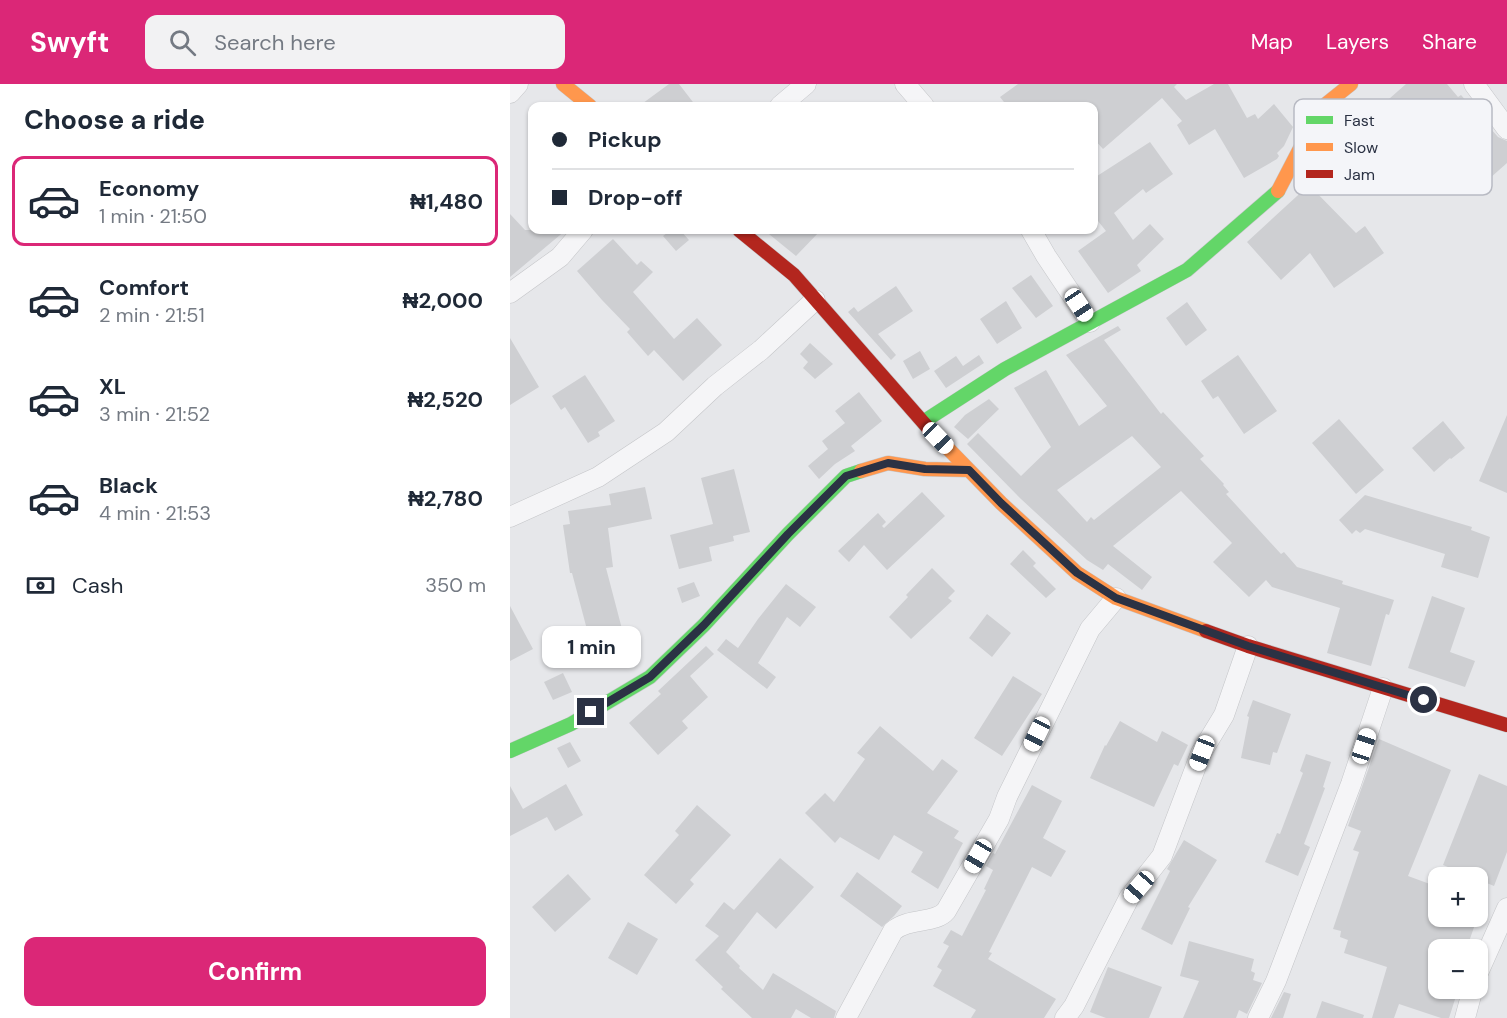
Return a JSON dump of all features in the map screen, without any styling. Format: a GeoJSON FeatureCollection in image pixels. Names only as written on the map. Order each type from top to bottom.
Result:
{"type":"FeatureCollection","features":[{"type":"Feature","properties":{"kind":"street"},"geometry":{"type":"LineString","coordinates":[[510,93],[518,84]]}},
{"type":"Feature","properties":{"kind":"street"},"geometry":{"type":"LineString","coordinates":[[563,84],[585,102]]}},
{"type":"Feature","properties":{"kind":"street"},"geometry":{"type":"LineString","coordinates":[[785,102],[806,84]]}},
{"type":"Feature","properties":{"kind":"street"},"geometry":{"type":"LineString","coordinates":[[905,84],[921,102]]}},
{"type":"Feature","properties":{"kind":"street"},"geometry":{"type":"LineString","coordinates":[[1331,99],[1351,84]]}},
{"type":"Feature","properties":{"kind":"street"},"geometry":{"type":"LineString","coordinates":[[1474,84],[1485,99]]}},
{"type":"Feature","properties":{"kind":"street"},"geometry":{"type":"LineString","coordinates":[[1492,109],[1507,129]]}},
{"type":"Feature","properties":{"kind":"street"},"geometry":{"type":"LineString","coordinates":[[923,422],[1005,369],[1187,270],[1281,189],[1294,163]]}},
{"type":"Feature","properties":{"kind":"street"},"geometry":{"type":"LineString","coordinates":[[510,293],[560,257],[580,234]]}},
{"type":"Feature","properties":{"kind":"street"},"geometry":{"type":"LineString","coordinates":[[744,234],[794,275],[923,422],[1001,503],[1077,573],[1116,598],[1248,646],[1507,725]]}},
{"type":"Feature","properties":{"kind":"street"},"geometry":{"type":"LineString","coordinates":[[1034,234],[1090,322]]}},
{"type":"Feature","properties":{"kind":"street"},"geometry":{"type":"LineString","coordinates":[[510,517],[598,477],[666,432],[715,386],[761,350],[815,300]]}},
{"type":"Feature","properties":{"kind":"street"},"geometry":{"type":"LineString","coordinates":[[510,751],[572,724],[650,677],[704,625],[788,534],[846,476],[888,463],[925,469],[969,470]]}},
{"type":"Feature","properties":{"kind":"street"},"geometry":{"type":"LineString","coordinates":[[846,1018],[893,932],[901,925],[938,918],[946,911],[999,819],[1022,766],[1090,629],[1116,598]]}},
{"type":"Feature","properties":{"kind":"street"},"geometry":{"type":"LineString","coordinates":[[1065,1018],[1074,1006],[1129,898],[1162,856],[1202,753],[1224,715],[1248,646]]}},
{"type":"Feature","properties":{"kind":"street"},"geometry":{"type":"LineString","coordinates":[[1258,1018],[1276,981],[1347,795],[1383,688]]}},
{"type":"Feature","properties":{"kind":"street"},"geometry":{"type":"LineString","coordinates":[[1488,951],[1507,908]]}},
{"type":"Feature","properties":{"kind":"street"},"geometry":{"type":"LineString","coordinates":[[1465,1018],[1470,999]]}},
{"type":"Feature","properties":{"kind":"building"},"geometry":{"type":"Polygon","coordinates":[[[669,84],[679,84],[693,102],[644,102],[669,84]]]}},
{"type":"Feature","properties":{"kind":"building"},"geometry":{"type":"Polygon","coordinates":[[[1018,84],[1177,84],[1174,87],[1186,100],[1214,84],[1228,84],[1247,118],[1255,114],[1258,119],[1274,104],[1293,127],[1284,146],[1277,153],[1279,156],[1277,159],[1244,178],[1215,129],[1189,145],[1177,125],[1182,121],[1162,98],[1103,149],[1098,143],[1098,102],[1004,102],[1000,97],[1018,84]]]}},
{"type":"Feature","properties":{"kind":"building"},"geometry":{"type":"Polygon","coordinates":[[[1406,84],[1447,84],[1458,97],[1461,95],[1465,99],[1389,99],[1406,84]]]}},
{"type":"Feature","properties":{"kind":"building"},"geometry":{"type":"Polygon","coordinates":[[[1492,130],[1498,137],[1507,141],[1507,163],[1492,176],[1492,130]]]}},
{"type":"Feature","properties":{"kind":"building"},"geometry":{"type":"Polygon","coordinates":[[[1150,142],[1173,174],[1146,193],[1143,189],[1114,213],[1133,240],[1150,224],[1164,239],[1137,265],[1141,271],[1108,293],[1078,251],[1106,231],[1098,221],[1098,175],[1150,142]]]}},
{"type":"Feature","properties":{"kind":"building"},"geometry":{"type":"Polygon","coordinates":[[[1298,195],[1319,195],[1356,233],[1365,226],[1384,253],[1334,288],[1310,253],[1281,280],[1247,242],[1298,195]]]}},
{"type":"Feature","properties":{"kind":"building"},"geometry":{"type":"Polygon","coordinates":[[[510,214],[525,230],[528,230],[528,234],[561,234],[510,277],[510,214]]]}},
{"type":"Feature","properties":{"kind":"building"},"geometry":{"type":"Polygon","coordinates":[[[684,234],[689,240],[676,251],[663,236],[684,234]]]}},
{"type":"Feature","properties":{"kind":"building"},"geometry":{"type":"Polygon","coordinates":[[[769,234],[817,234],[796,256],[769,234]]]}},
{"type":"Feature","properties":{"kind":"building"},"geometry":{"type":"Polygon","coordinates":[[[613,239],[637,265],[641,261],[653,272],[633,292],[674,339],[697,318],[722,345],[683,381],[654,350],[648,356],[627,332],[630,329],[577,271],[613,239]]]}},
{"type":"Feature","properties":{"kind":"building"},"geometry":{"type":"Polygon","coordinates":[[[1031,275],[1053,306],[1036,318],[1012,288],[1031,275]]]}},
{"type":"Feature","properties":{"kind":"building"},"geometry":{"type":"Polygon","coordinates":[[[896,286],[913,311],[878,334],[896,355],[891,360],[848,312],[854,307],[858,312],[896,286]]]}},
{"type":"Feature","properties":{"kind":"building"},"geometry":{"type":"Polygon","coordinates":[[[1006,301],[1022,328],[997,344],[980,319],[1006,301]]]}},
{"type":"Feature","properties":{"kind":"building"},"geometry":{"type":"Polygon","coordinates":[[[1187,302],[1207,330],[1186,346],[1166,318],[1187,302]]]}},
{"type":"Feature","properties":{"kind":"building"},"geometry":{"type":"Polygon","coordinates":[[[1118,326],[1121,330],[1104,340],[1161,414],[1163,412],[1204,456],[1200,459],[1224,484],[1229,492],[1226,494],[1281,554],[1284,552],[1297,567],[1394,600],[1389,615],[1386,614],[1371,666],[1327,653],[1340,608],[1272,587],[1266,580],[1249,597],[1213,562],[1232,543],[1181,491],[1113,546],[1152,577],[1142,590],[1108,564],[1103,570],[1087,560],[1021,499],[967,444],[978,433],[1021,476],[1051,447],[1014,388],[1046,370],[1079,426],[1107,406],[1066,355],[1118,326]],[[1132,436],[1057,490],[1087,522],[1091,517],[1094,520],[1161,467],[1132,436]]]}},
{"type":"Feature","properties":{"kind":"building"},"geometry":{"type":"Polygon","coordinates":[[[510,338],[539,387],[510,405],[510,338]]]}},
{"type":"Feature","properties":{"kind":"building"},"geometry":{"type":"Polygon","coordinates":[[[810,343],[833,364],[815,379],[803,368],[808,362],[800,354],[810,343]]]}},
{"type":"Feature","properties":{"kind":"building"},"geometry":{"type":"Polygon","coordinates":[[[920,351],[930,369],[913,379],[903,361],[920,351]]]}},
{"type":"Feature","properties":{"kind":"building"},"geometry":{"type":"Polygon","coordinates":[[[979,355],[984,363],[946,388],[934,371],[956,356],[963,366],[979,355]]]}},
{"type":"Feature","properties":{"kind":"building"},"geometry":{"type":"Polygon","coordinates":[[[1238,355],[1277,411],[1244,434],[1218,396],[1213,399],[1201,381],[1238,355]]]}},
{"type":"Feature","properties":{"kind":"building"},"geometry":{"type":"Polygon","coordinates":[[[585,375],[615,421],[598,432],[600,436],[588,443],[565,407],[561,410],[552,396],[585,375]]]}},
{"type":"Feature","properties":{"kind":"building"},"geometry":{"type":"Polygon","coordinates":[[[859,392],[882,421],[851,446],[855,451],[835,464],[819,479],[808,466],[828,449],[822,441],[845,423],[835,411],[859,392]]]}},
{"type":"Feature","properties":{"kind":"building"},"geometry":{"type":"Polygon","coordinates":[[[989,399],[999,409],[968,439],[954,427],[965,415],[989,399]]]}},
{"type":"Feature","properties":{"kind":"building"},"geometry":{"type":"Polygon","coordinates":[[[1507,415],[1507,493],[1479,481],[1507,415]]]}},
{"type":"Feature","properties":{"kind":"building"},"geometry":{"type":"Polygon","coordinates":[[[1339,419],[1384,470],[1356,494],[1312,443],[1339,419]]]}},
{"type":"Feature","properties":{"kind":"building"},"geometry":{"type":"Polygon","coordinates":[[[1443,421],[1465,448],[1434,472],[1412,448],[1443,421]]]}},
{"type":"Feature","properties":{"kind":"building"},"geometry":{"type":"Polygon","coordinates":[[[734,469],[750,532],[733,536],[734,541],[709,547],[712,561],[679,569],[670,535],[713,524],[701,478],[734,469]]]}},
{"type":"Feature","properties":{"kind":"building"},"geometry":{"type":"Polygon","coordinates":[[[645,487],[652,519],[608,528],[613,567],[606,568],[627,648],[594,656],[572,573],[570,573],[563,525],[570,524],[568,511],[611,505],[609,494],[645,487]]]}},
{"type":"Feature","properties":{"kind":"building"},"geometry":{"type":"Polygon","coordinates":[[[922,492],[945,516],[887,570],[864,545],[849,562],[838,551],[878,513],[886,522],[882,526],[884,528],[922,492]]]}},
{"type":"Feature","properties":{"kind":"building"},"geometry":{"type":"Polygon","coordinates":[[[1365,495],[1472,527],[1471,530],[1490,537],[1478,578],[1441,567],[1445,554],[1365,529],[1360,533],[1356,530],[1352,534],[1339,520],[1365,495]]]}},
{"type":"Feature","properties":{"kind":"building"},"geometry":{"type":"Polygon","coordinates":[[[1023,550],[1036,563],[1033,566],[1056,589],[1046,598],[1010,564],[1023,550]]]}},
{"type":"Feature","properties":{"kind":"building"},"geometry":{"type":"Polygon","coordinates":[[[932,568],[955,591],[948,598],[952,601],[911,639],[889,617],[932,568]]]}},
{"type":"Feature","properties":{"kind":"building"},"geometry":{"type":"Polygon","coordinates":[[[694,582],[700,596],[682,603],[677,588],[694,582]]]}},
{"type":"Feature","properties":{"kind":"building"},"geometry":{"type":"Polygon","coordinates":[[[786,584],[816,607],[800,627],[787,617],[758,663],[776,677],[767,689],[717,650],[726,639],[738,648],[786,584]]]}},
{"type":"Feature","properties":{"kind":"building"},"geometry":{"type":"Polygon","coordinates":[[[1432,596],[1465,608],[1450,652],[1475,661],[1465,687],[1408,668],[1432,596]]]}},
{"type":"Feature","properties":{"kind":"building"},"geometry":{"type":"Polygon","coordinates":[[[510,606],[533,649],[510,661],[510,606]]]}},
{"type":"Feature","properties":{"kind":"building"},"geometry":{"type":"Polygon","coordinates":[[[987,614],[1011,633],[992,657],[969,638],[987,614]]]}},
{"type":"Feature","properties":{"kind":"building"},"geometry":{"type":"Polygon","coordinates":[[[706,646],[714,654],[690,676],[708,697],[682,721],[688,728],[658,755],[629,723],[661,694],[658,691],[706,646]]]}},
{"type":"Feature","properties":{"kind":"building"},"geometry":{"type":"Polygon","coordinates":[[[563,673],[572,692],[553,700],[544,682],[563,673]]]}},
{"type":"Feature","properties":{"kind":"building"},"geometry":{"type":"Polygon","coordinates":[[[1013,676],[1042,694],[1002,756],[974,738],[1013,676]]]}},
{"type":"Feature","properties":{"kind":"building"},"geometry":{"type":"Polygon","coordinates":[[[1253,700],[1291,714],[1277,753],[1273,752],[1270,765],[1241,758],[1249,717],[1247,716],[1253,700]]]}},
{"type":"Feature","properties":{"kind":"building"},"geometry":{"type":"Polygon","coordinates":[[[1120,721],[1157,742],[1162,731],[1188,745],[1178,766],[1174,764],[1154,807],[1090,778],[1105,745],[1120,721]]]}},
{"type":"Feature","properties":{"kind":"building"},"geometry":{"type":"Polygon","coordinates":[[[880,726],[933,771],[942,759],[958,771],[927,813],[959,831],[954,838],[963,843],[938,889],[911,872],[923,852],[894,835],[879,860],[840,837],[835,843],[805,813],[825,793],[834,802],[865,759],[857,753],[880,726]]]}},
{"type":"Feature","properties":{"kind":"building"},"geometry":{"type":"Polygon","coordinates":[[[1379,739],[1451,770],[1408,876],[1428,883],[1428,927],[1474,927],[1470,939],[1428,939],[1428,999],[1455,999],[1449,1018],[1441,1018],[1399,1004],[1394,1018],[1372,1018],[1387,967],[1344,953],[1348,940],[1340,937],[1341,931],[1333,929],[1359,852],[1353,850],[1361,831],[1348,826],[1379,739]]]}},
{"type":"Feature","properties":{"kind":"building"},"geometry":{"type":"Polygon","coordinates":[[[570,742],[581,761],[568,768],[557,748],[570,742]]]}},
{"type":"Feature","properties":{"kind":"building"},"geometry":{"type":"Polygon","coordinates":[[[1306,754],[1331,762],[1323,787],[1325,788],[1304,844],[1310,847],[1298,876],[1265,862],[1277,833],[1280,834],[1303,773],[1300,771],[1306,754]]]}},
{"type":"Feature","properties":{"kind":"building"},"geometry":{"type":"Polygon","coordinates":[[[1479,774],[1507,786],[1507,852],[1494,886],[1488,884],[1488,867],[1443,865],[1479,774]]]}},
{"type":"Feature","properties":{"kind":"building"},"geometry":{"type":"Polygon","coordinates":[[[566,784],[583,815],[555,831],[547,817],[510,836],[510,786],[523,809],[566,784]]]}},
{"type":"Feature","properties":{"kind":"building"},"geometry":{"type":"Polygon","coordinates":[[[1032,785],[1062,801],[1043,838],[1066,851],[1051,877],[1032,867],[989,952],[992,953],[988,959],[1056,999],[1044,1018],[971,1018],[976,1010],[933,986],[942,970],[937,967],[949,946],[943,943],[951,930],[962,936],[986,890],[984,889],[993,870],[986,866],[993,853],[995,854],[1032,785]]]}},
{"type":"Feature","properties":{"kind":"building"},"geometry":{"type":"Polygon","coordinates":[[[697,805],[731,835],[690,880],[694,884],[676,904],[644,875],[679,835],[675,831],[697,805]]]}},
{"type":"Feature","properties":{"kind":"building"},"geometry":{"type":"Polygon","coordinates":[[[1184,840],[1217,860],[1188,907],[1190,908],[1172,945],[1141,929],[1170,871],[1167,869],[1184,840]]]}},
{"type":"Feature","properties":{"kind":"building"},"geometry":{"type":"Polygon","coordinates":[[[780,858],[814,887],[776,929],[757,912],[726,952],[740,966],[739,968],[763,990],[773,973],[836,1011],[834,1018],[811,1018],[796,1009],[791,1018],[752,1018],[695,960],[719,936],[705,926],[724,902],[734,910],[780,858]]]}},
{"type":"Feature","properties":{"kind":"building"},"geometry":{"type":"Polygon","coordinates":[[[857,872],[902,906],[882,927],[840,896],[857,872]]]}},
{"type":"Feature","properties":{"kind":"building"},"geometry":{"type":"Polygon","coordinates":[[[568,874],[591,899],[555,932],[532,907],[568,874]]]}},
{"type":"Feature","properties":{"kind":"building"},"geometry":{"type":"Polygon","coordinates":[[[628,922],[658,939],[637,975],[608,958],[628,922]]]}},
{"type":"Feature","properties":{"kind":"building"},"geometry":{"type":"Polygon","coordinates":[[[1189,941],[1254,959],[1251,971],[1255,973],[1253,980],[1262,983],[1247,1014],[1239,1010],[1236,1018],[1183,1018],[1199,981],[1180,976],[1189,941]]]}},
{"type":"Feature","properties":{"kind":"building"},"geometry":{"type":"Polygon","coordinates":[[[1108,967],[1162,987],[1149,1018],[1106,1018],[1090,1012],[1108,967]]]}},
{"type":"Feature","properties":{"kind":"building"},"geometry":{"type":"Polygon","coordinates":[[[1284,992],[1291,994],[1283,1018],[1271,1018],[1284,992]]]}},
{"type":"Feature","properties":{"kind":"building"},"geometry":{"type":"Polygon","coordinates":[[[1322,1001],[1364,1015],[1363,1018],[1316,1018],[1322,1001]]]}},
{"type":"Feature","properties":{"kind":"traffic: fast"},"geometry":{"type":"LineString","coordinates":[[923,422],[1005,369],[1187,270],[1278,191]]}},
{"type":"Feature","properties":{"kind":"traffic: fast"},"geometry":{"type":"LineString","coordinates":[[510,751],[571,724],[650,677],[704,625],[788,534],[846,476],[861,471]]}},
{"type":"Feature","properties":{"kind":"traffic: slow"},"geometry":{"type":"LineString","coordinates":[[563,84],[585,102]]}},
{"type":"Feature","properties":{"kind":"traffic: slow"},"geometry":{"type":"LineString","coordinates":[[1332,99],[1351,84]]}},
{"type":"Feature","properties":{"kind":"traffic: slow"},"geometry":{"type":"LineString","coordinates":[[1278,191],[1294,160]]}},
{"type":"Feature","properties":{"kind":"traffic: slow"},"geometry":{"type":"LineString","coordinates":[[929,429],[1001,503],[1077,573],[1116,598],[1206,631]]}},
{"type":"Feature","properties":{"kind":"traffic: slow"},"geometry":{"type":"LineString","coordinates":[[861,471],[888,463],[925,469],[969,470]]}},
{"type":"Feature","properties":{"kind":"traffic: jam"},"geometry":{"type":"LineString","coordinates":[[744,234],[794,275],[929,429]]}},
{"type":"Feature","properties":{"kind":"traffic: jam"},"geometry":{"type":"LineString","coordinates":[[1206,631],[1507,725]]}},
{"type":"Feature","properties":{"kind":"route"},"geometry":{"type":"LineString","coordinates":[[591,712],[650,677],[704,625],[788,534],[846,476],[888,463],[925,469],[969,470],[1077,573],[1116,598],[1248,646],[1424,700]]}}]}
